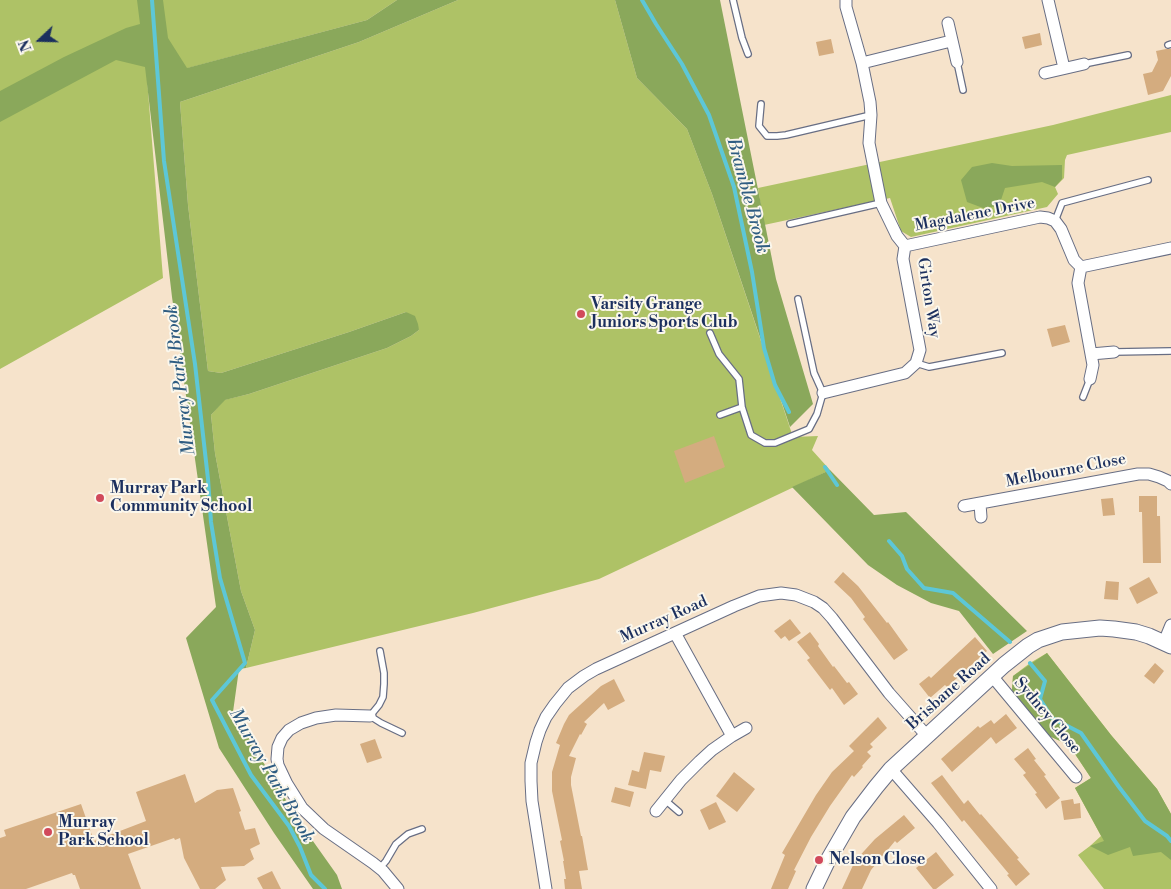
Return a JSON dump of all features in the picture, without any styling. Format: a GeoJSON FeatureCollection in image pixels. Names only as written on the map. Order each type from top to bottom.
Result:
{"type":"FeatureCollection","features":[{"type":"Feature","properties":{"kind":"street","name":"Girton Way"},"geometry":{"type":"LineString","coordinates":[[846,0],[846,7],[862,63],[870,102],[869,142],[881,203],[897,236],[905,246],[903,259],[920,350],[916,363]]}},
{"type":"Feature","properties":{"kind":"street"},"geometry":{"type":"LineString","coordinates":[[1048,0],[1064,68]]}},
{"type":"Feature","properties":{"kind":"street"},"geometry":{"type":"LineString","coordinates":[[948,23],[957,62]]}},
{"type":"Feature","properties":{"kind":"street"},"geometry":{"type":"LineString","coordinates":[[862,63],[951,41]]}},
{"type":"Feature","properties":{"kind":"street"},"geometry":{"type":"LineString","coordinates":[[1045,73],[1084,64]]}},
{"type":"Feature","properties":{"kind":"street","name":"Magdalene Drive"},"geometry":{"type":"LineString","coordinates":[[905,246],[1040,217],[1048,218],[1061,229],[1074,260],[1081,267]]}},
{"type":"Feature","properties":{"kind":"street"},"geometry":{"type":"LineString","coordinates":[[1090,379],[1093,365],[1092,354],[1078,283],[1081,267],[1171,248]]}},
{"type":"Feature","properties":{"kind":"street"},"geometry":{"type":"LineString","coordinates":[[1092,354],[1114,352]]}},
{"type":"Feature","properties":{"kind":"street"},"geometry":{"type":"LineString","coordinates":[[823,394],[905,373],[916,363]]}},
{"type":"Feature","properties":{"kind":"street","name":"Melbourne Close"},"geometry":{"type":"LineString","coordinates":[[964,506],[1138,474],[1149,474],[1159,477],[1171,484]]}},
{"type":"Feature","properties":{"kind":"street"},"geometry":{"type":"LineString","coordinates":[[980,504],[981,517]]}},
{"type":"Feature","properties":{"kind":"street","name":"Murray Road"},"geometry":{"type":"LineString","coordinates":[[546,889],[532,801],[531,781],[532,756],[546,717],[568,688],[596,669],[759,596],[781,593],[803,597],[823,608],[889,693],[927,736]]}},
{"type":"Feature","properties":{"kind":"street"},"geometry":{"type":"LineString","coordinates":[[1168,644],[1171,624]]}},
{"type":"Feature","properties":{"kind":"street","name":"Brisbane Road"},"geometry":{"type":"LineString","coordinates":[[814,889],[853,817],[891,769],[1019,652],[1038,640],[1062,632],[1089,629],[1114,628],[1136,632],[1168,644]]}},
{"type":"Feature","properties":{"kind":"street"},"geometry":{"type":"LineString","coordinates":[[675,633],[732,736]]}},
{"type":"Feature","properties":{"kind":"street","name":"Sydney Close"},"geometry":{"type":"LineString","coordinates":[[992,676],[1076,777]]}},
{"type":"Feature","properties":{"kind":"street"},"geometry":{"type":"LineString","coordinates":[[370,716],[336,715],[316,718],[301,723],[289,730],[282,738],[278,747],[277,759],[289,788],[302,808],[333,836],[380,868],[398,889]]}},
{"type":"Feature","properties":{"kind":"street"},"geometry":{"type":"LineString","coordinates":[[656,811],[681,780],[700,761],[712,750],[746,728]]}},
{"type":"Feature","properties":{"kind":"street"},"geometry":{"type":"LineString","coordinates":[[891,769],[938,823],[991,889]]}},
{"type":"Feature","properties":{"kind":"lane"},"geometry":{"type":"LineString","coordinates":[[733,0],[748,54]]}},
{"type":"Feature","properties":{"kind":"lane"},"geometry":{"type":"LineString","coordinates":[[1084,64],[1128,55]]}},
{"type":"Feature","properties":{"kind":"lane"},"geometry":{"type":"LineString","coordinates":[[957,62],[963,90]]}},
{"type":"Feature","properties":{"kind":"lane"},"geometry":{"type":"LineString","coordinates":[[761,104],[759,126],[767,136],[786,135],[871,114]]}},
{"type":"Feature","properties":{"kind":"lane"},"geometry":{"type":"LineString","coordinates":[[1055,222],[1062,203],[1148,180]]}},
{"type":"Feature","properties":{"kind":"lane"},"geometry":{"type":"LineString","coordinates":[[790,224],[881,203]]}},
{"type":"Feature","properties":{"kind":"lane"},"geometry":{"type":"LineString","coordinates":[[710,333],[719,354],[739,379],[742,407],[752,435],[765,443],[775,443],[809,430],[817,414],[823,394],[814,373],[798,299]]}},
{"type":"Feature","properties":{"kind":"lane"},"geometry":{"type":"LineString","coordinates":[[1114,352],[1171,351]]}},
{"type":"Feature","properties":{"kind":"lane"},"geometry":{"type":"LineString","coordinates":[[916,363],[929,367],[1002,353]]}},
{"type":"Feature","properties":{"kind":"lane"},"geometry":{"type":"LineString","coordinates":[[1083,397],[1090,379]]}},
{"type":"Feature","properties":{"kind":"lane"},"geometry":{"type":"LineString","coordinates":[[720,415],[742,407]]}},
{"type":"Feature","properties":{"kind":"lane"},"geometry":{"type":"LineString","coordinates":[[380,651],[384,673],[383,697],[370,716],[402,733]]}},
{"type":"Feature","properties":{"kind":"lane"},"geometry":{"type":"LineString","coordinates":[[665,800],[679,812]]}},
{"type":"Feature","properties":{"kind":"lane"},"geometry":{"type":"LineString","coordinates":[[380,868],[396,844],[408,834],[422,829]]}},
{"type":"Feature","properties":{"kind":"green space"},"geometry":{"type":"Polygon","coordinates":[[[0,0],[397,0],[367,20],[147,79],[163,278],[0,369],[0,0]]]}},
{"type":"Feature","properties":{"kind":"green space"},"geometry":{"type":"Polygon","coordinates":[[[137,0],[163,0],[168,38],[187,68],[367,20],[397,0],[458,0],[359,42],[180,102],[188,205],[208,371],[221,373],[406,312],[415,316],[418,324],[419,330],[387,348],[249,394],[225,400],[211,415],[215,453],[241,591],[255,630],[246,668],[239,669],[233,712],[298,820],[337,875],[342,889],[313,889],[219,748],[186,638],[216,607],[172,297],[145,67],[116,60],[0,122],[0,91],[64,57],[126,28],[140,24],[137,0]]]}},
{"type":"Feature","properties":{"kind":"green space","name":"Varsity Grange Juniors Sports Club"},"geometry":{"type":"Polygon","coordinates":[[[458,0],[615,0],[637,78],[687,129],[712,194],[793,437],[818,436],[812,450],[830,470],[599,579],[473,613],[246,668],[255,630],[241,591],[215,453],[211,415],[224,400],[249,394],[387,348],[419,330],[406,312],[221,373],[208,371],[188,205],[180,102],[359,42],[458,0]]]}},
{"type":"Feature","properties":{"kind":"green space"},"geometry":{"type":"Polygon","coordinates":[[[615,0],[720,0],[776,279],[813,404],[790,427],[712,194],[687,129],[637,78],[615,0]]]}},
{"type":"Feature","properties":{"kind":"green space"},"geometry":{"type":"Polygon","coordinates":[[[1171,95],[1171,132],[1067,155],[1064,178],[1055,187],[1058,194],[1047,207],[911,237],[901,231],[890,198],[764,225],[758,188],[1053,125],[1171,95]]]}},
{"type":"Feature","properties":{"kind":"green space"},"geometry":{"type":"Polygon","coordinates":[[[992,163],[1012,166],[1062,165],[1062,179],[1055,187],[1042,182],[1005,188],[999,206],[983,208],[967,202],[961,180],[972,167],[992,163]]]}},
{"type":"Feature","properties":{"kind":"green space"},"geometry":{"type":"Polygon","coordinates":[[[830,470],[874,515],[906,512],[1027,631],[993,654],[959,611],[931,603],[897,585],[868,565],[792,487],[830,470]]]}},
{"type":"Feature","properties":{"kind":"green space"},"geometry":{"type":"Polygon","coordinates":[[[1047,653],[1111,735],[1157,789],[1171,814],[1171,889],[1104,889],[1078,855],[1101,836],[1075,788],[1091,778],[1069,745],[1047,735],[1012,690],[1013,676],[1047,653]]]}},
{"type":"Feature","properties":{"kind":"green space"},"geometry":{"type":"Polygon","coordinates":[[[1047,653],[1111,735],[1157,789],[1171,814],[1171,860],[1161,852],[1133,856],[1130,847],[1108,855],[1090,846],[1104,841],[1075,788],[1091,778],[1069,745],[1047,735],[1012,690],[1013,676],[1047,653]]]}},
{"type":"Feature","properties":{"kind":"building"},"geometry":{"type":"Polygon","coordinates":[[[1040,33],[1042,45],[1025,49],[1022,37],[1040,33]]]}},
{"type":"Feature","properties":{"kind":"building"},"geometry":{"type":"Polygon","coordinates":[[[831,39],[834,53],[819,56],[816,42],[831,39]]]}},
{"type":"Feature","properties":{"kind":"building"},"geometry":{"type":"Polygon","coordinates":[[[1171,49],[1171,76],[1163,91],[1148,95],[1143,74],[1152,72],[1158,60],[1156,51],[1171,49]]]}},
{"type":"Feature","properties":{"kind":"building"},"geometry":{"type":"Polygon","coordinates":[[[1065,325],[1070,342],[1052,347],[1047,329],[1065,325]]]}},
{"type":"Feature","properties":{"kind":"building"},"geometry":{"type":"Polygon","coordinates":[[[714,436],[725,467],[685,483],[674,451],[714,436]]]}},
{"type":"Feature","properties":{"kind":"building"},"geometry":{"type":"Polygon","coordinates":[[[1139,496],[1157,496],[1157,516],[1160,516],[1161,563],[1143,563],[1142,512],[1139,512],[1139,496]]]}},
{"type":"Feature","properties":{"kind":"building"},"geometry":{"type":"Polygon","coordinates":[[[1113,498],[1115,515],[1103,516],[1101,499],[1113,498]]]}},
{"type":"Feature","properties":{"kind":"building"},"geometry":{"type":"Polygon","coordinates":[[[843,572],[858,586],[888,622],[908,650],[894,660],[863,619],[865,617],[851,598],[834,582],[843,572]]]}},
{"type":"Feature","properties":{"kind":"building"},"geometry":{"type":"Polygon","coordinates":[[[1149,577],[1158,593],[1137,604],[1129,588],[1149,577]]]}},
{"type":"Feature","properties":{"kind":"building"},"geometry":{"type":"Polygon","coordinates":[[[1106,581],[1119,582],[1118,600],[1104,599],[1106,581]]]}},
{"type":"Feature","properties":{"kind":"building"},"geometry":{"type":"Polygon","coordinates":[[[790,619],[801,633],[789,641],[785,636],[781,639],[774,631],[790,619]]]}},
{"type":"Feature","properties":{"kind":"building"},"geometry":{"type":"Polygon","coordinates":[[[810,632],[833,667],[847,683],[849,682],[858,694],[844,705],[832,688],[830,690],[807,660],[810,658],[797,642],[810,632]]]}},
{"type":"Feature","properties":{"kind":"building"},"geometry":{"type":"Polygon","coordinates":[[[975,637],[987,651],[947,687],[945,685],[930,698],[919,684],[929,676],[931,678],[975,637]]]}},
{"type":"Feature","properties":{"kind":"building"},"geometry":{"type":"Polygon","coordinates":[[[1155,663],[1164,671],[1154,684],[1144,676],[1155,663]]]}},
{"type":"Feature","properties":{"kind":"building"},"geometry":{"type":"Polygon","coordinates":[[[614,679],[625,701],[608,710],[604,703],[584,722],[587,724],[569,756],[576,758],[571,785],[588,870],[579,871],[582,889],[565,889],[564,879],[566,879],[560,841],[562,840],[552,791],[552,772],[560,745],[556,743],[569,715],[601,686],[614,679]]]}},
{"type":"Feature","properties":{"kind":"building"},"geometry":{"type":"Polygon","coordinates":[[[1006,714],[1017,728],[996,744],[991,737],[952,772],[941,759],[978,726],[980,728],[991,720],[994,724],[1006,714]]]}},
{"type":"Feature","properties":{"kind":"building"},"geometry":{"type":"Polygon","coordinates":[[[878,717],[887,728],[870,744],[873,747],[867,752],[871,756],[854,777],[852,775],[830,806],[794,870],[796,871],[788,889],[771,889],[785,855],[782,853],[816,795],[832,772],[854,751],[849,746],[878,717]]]}},
{"type":"Feature","properties":{"kind":"building"},"geometry":{"type":"Polygon","coordinates":[[[375,739],[382,758],[367,763],[360,744],[375,739]]]}},
{"type":"Feature","properties":{"kind":"building"},"geometry":{"type":"Polygon","coordinates":[[[1028,748],[1036,759],[1034,760],[1046,775],[1044,776],[1060,798],[1046,809],[1035,794],[1037,793],[1023,775],[1026,773],[1014,759],[1028,748]]]}},
{"type":"Feature","properties":{"kind":"building"},"geometry":{"type":"Polygon","coordinates":[[[644,752],[665,756],[661,772],[650,770],[646,789],[628,785],[632,770],[639,772],[644,752]]]}},
{"type":"Feature","properties":{"kind":"building"},"geometry":{"type":"Polygon","coordinates":[[[734,772],[755,789],[737,812],[716,796],[734,772]]]}},
{"type":"Feature","properties":{"kind":"building"},"geometry":{"type":"Polygon","coordinates":[[[185,774],[195,803],[217,790],[233,788],[245,830],[255,828],[260,844],[250,849],[254,859],[244,866],[221,867],[226,880],[215,889],[200,889],[184,858],[180,838],[175,840],[174,838],[128,854],[141,889],[80,889],[75,875],[72,873],[26,889],[0,889],[0,838],[6,836],[4,830],[81,804],[94,841],[146,821],[136,792],[185,774]]]}},
{"type":"Feature","properties":{"kind":"building"},"geometry":{"type":"Polygon","coordinates":[[[942,775],[964,804],[968,800],[981,814],[1019,858],[1017,859],[1030,874],[1016,886],[1007,875],[1009,874],[964,820],[962,822],[931,783],[942,775]]]}},
{"type":"Feature","properties":{"kind":"building"},"geometry":{"type":"Polygon","coordinates":[[[615,787],[634,792],[630,807],[611,802],[615,787]]]}},
{"type":"Feature","properties":{"kind":"building"},"geometry":{"type":"Polygon","coordinates":[[[1073,799],[1074,804],[1080,803],[1081,818],[1064,820],[1061,801],[1073,799]]]}},
{"type":"Feature","properties":{"kind":"building"},"geometry":{"type":"Polygon","coordinates":[[[716,802],[726,822],[709,830],[700,810],[716,802]]]}},
{"type":"Feature","properties":{"kind":"building"},"geometry":{"type":"Polygon","coordinates":[[[904,815],[915,828],[897,843],[895,841],[871,870],[862,889],[842,889],[855,861],[875,839],[904,815]]]}},
{"type":"Feature","properties":{"kind":"building"},"geometry":{"type":"Polygon","coordinates":[[[936,852],[954,875],[936,889],[933,889],[916,868],[936,852]]]}},
{"type":"Feature","properties":{"kind":"building"},"geometry":{"type":"Polygon","coordinates":[[[272,871],[281,889],[263,889],[257,878],[272,871]]]}},
{"type":"Feature","properties":{"kind":"waterway","name":"Murray Park Brook"},"geometry":{"type":"LineString","coordinates":[[152,0],[164,161],[195,364],[211,522],[220,578],[245,663],[212,700],[251,775],[289,826],[311,875],[325,889]]}},
{"type":"Feature","properties":{"kind":"waterway","name":"Bramble Brook"},"geometry":{"type":"LineString","coordinates":[[642,0],[682,64],[709,115],[734,187],[752,272],[764,348],[775,385],[789,412]]}},
{"type":"Feature","properties":{"kind":"waterway","name":"Bramble Brook"},"geometry":{"type":"LineString","coordinates":[[825,467],[837,485]]}},
{"type":"Feature","properties":{"kind":"waterway","name":"Bramble Brook"},"geometry":{"type":"LineString","coordinates":[[889,541],[902,556],[907,569],[924,588],[953,593],[1010,642]]}},
{"type":"Feature","properties":{"kind":"waterway","name":"Bramble Brook"},"geometry":{"type":"LineString","coordinates":[[1030,663],[1045,681],[1040,699],[1052,718],[1081,733],[1145,821],[1167,836],[1171,841]]}},
{"type":"Feature","properties":{"kind":"place","name":"Varsity Grange Juniors Sports Club"},"geometry":{"type":"Point","coordinates":[581,314]}},
{"type":"Feature","properties":{"kind":"place","name":"Murray Park Community School"},"geometry":{"type":"Point","coordinates":[100,498]}},
{"type":"Feature","properties":{"kind":"place","name":"Murray Park School"},"geometry":{"type":"Point","coordinates":[48,832]}},
{"type":"Feature","properties":{"kind":"place","name":"Nelson Close"},"geometry":{"type":"Point","coordinates":[819,860]}}]}
